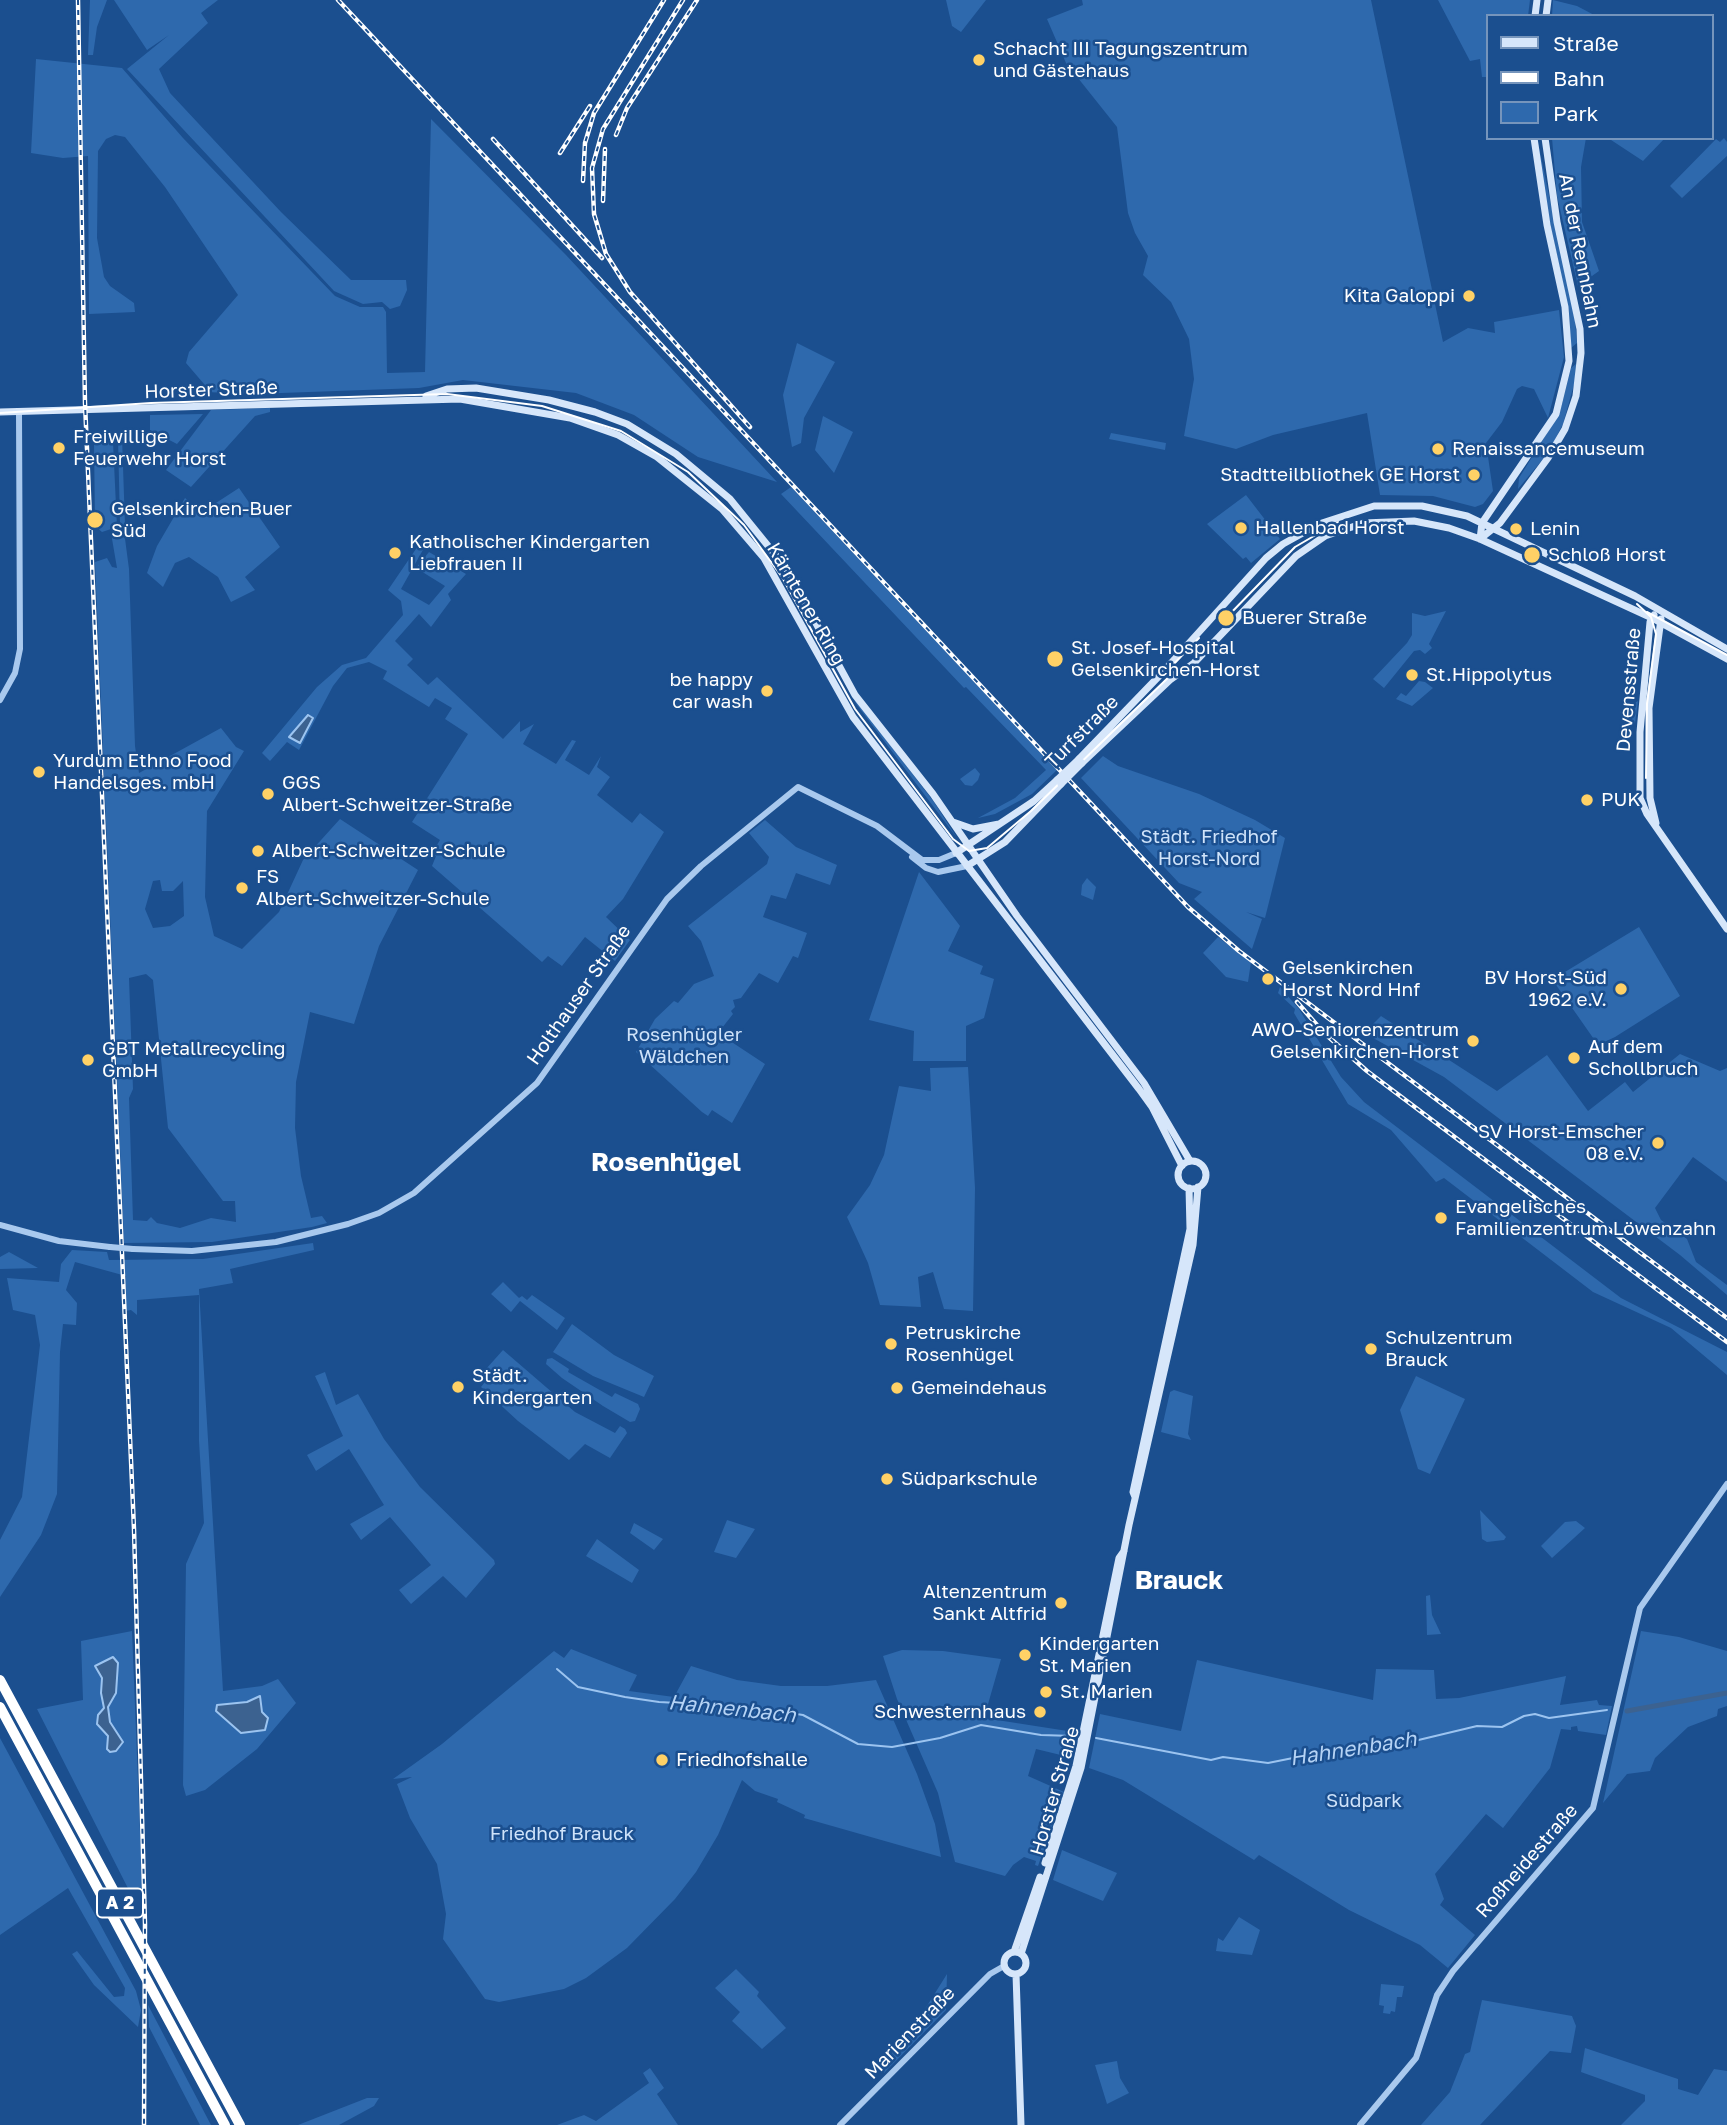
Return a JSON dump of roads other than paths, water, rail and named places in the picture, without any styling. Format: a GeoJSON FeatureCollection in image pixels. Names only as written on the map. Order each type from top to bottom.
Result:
{"type":"FeatureCollection","features":[{"type":"Feature","properties":{"kind":"highway","name":"A 2"},"geometry":{"type":"LineString","coordinates":[[0,1680],[240,2125]]}},
{"type":"Feature","properties":{"kind":"highway","name":"A 2"},"geometry":{"type":"LineString","coordinates":[[0,1707],[225,2125]]}},
{"type":"Feature","properties":{"kind":"main road","name":"An der Rennbahn"},"geometry":{"type":"LineString","coordinates":[[1480,539],[1482,523],[1556,414],[1569,361],[1565,307],[1547,225],[1534,140]]}},
{"type":"Feature","properties":{"kind":"main road","name":"An der Rennbahn"},"geometry":{"type":"LineString","coordinates":[[1480,539],[1494,529],[1548,458],[1565,429],[1576,396],[1580,368],[1580,330],[1557,222],[1545,140]]}},
{"type":"Feature","properties":{"kind":"main road","name":"Kärntener Ring"},"geometry":{"type":"LineString","coordinates":[[422,398],[447,389],[476,388],[549,400],[626,424],[690,463],[730,499],[773,549],[799,589],[855,695],[953,822],[1068,992]]}},
{"type":"Feature","properties":{"kind":"main road","name":"Horster Straße"},"geometry":{"type":"LineString","coordinates":[[0,412],[422,398]]}},
{"type":"Feature","properties":{"kind":"main road","name":"Kärntener Ring"},"geometry":{"type":"LineString","coordinates":[[422,398],[484,401],[542,411],[587,423],[644,449],[702,491],[740,527],[764,558],[844,702],[956,853],[1068,992]]}},
{"type":"Feature","properties":{"kind":"main road","name":"Turfstraße"},"geometry":{"type":"LineString","coordinates":[[969,846],[1034,801],[1080,761],[1118,723],[1266,558],[1311,528],[1345,513],[1384,506],[1440,509],[1482,523],[1661,610],[1727,649]]}},
{"type":"Feature","properties":{"kind":"main road","name":"Turfstraße"},"geometry":{"type":"LineString","coordinates":[[1118,723],[1202,656],[1287,564],[1334,532],[1356,525],[1393,520],[1430,524],[1480,539],[1652,618],[1727,659]]}},
{"type":"Feature","properties":{"kind":"main road","name":"Devensstraße"},"geometry":{"type":"LineString","coordinates":[[1657,827],[1644,808],[1640,788],[1640,732],[1652,618],[1661,610]]}},
{"type":"Feature","properties":{"kind":"main road","name":"Devensstraße"},"geometry":{"type":"LineString","coordinates":[[1657,827],[1650,788],[1649,708],[1661,610]]}},
{"type":"Feature","properties":{"kind":"main road","name":"Devensstraße"},"geometry":{"type":"LineString","coordinates":[[1655,662],[1663,638],[1673,633],[1681,634]]}},
{"type":"Feature","properties":{"kind":"main road"},"geometry":{"type":"LineString","coordinates":[[1182,672],[1201,648]]}},
{"type":"Feature","properties":{"kind":"main road","name":"Turfstraße"},"geometry":{"type":"LineString","coordinates":[[978,860],[1014,834],[1058,782]]}},
{"type":"Feature","properties":{"kind":"main road"},"geometry":{"type":"LineString","coordinates":[[953,822],[973,829],[999,824]]}},
{"type":"Feature","properties":{"kind":"main road"},"geometry":{"type":"LineString","coordinates":[[1657,827],[1727,929]]}},
{"type":"Feature","properties":{"kind":"main road"},"geometry":{"type":"LineString","coordinates":[[956,853],[969,846]]}},
{"type":"Feature","properties":{"kind":"main road"},"geometry":{"type":"LineString","coordinates":[[967,866],[978,860]]}},
{"type":"Feature","properties":{"kind":"main road"},"geometry":{"type":"LineString","coordinates":[[1068,992],[1144,1083],[1190,1161],[1200,1164],[1206,1170],[1204,1183],[1193,1188],[1179,1179],[1182,1166],[1152,1107],[1068,992]]}},
{"type":"Feature","properties":{"kind":"main road"},"geometry":{"type":"LineString","coordinates":[[1182,1166],[1190,1161]]}},
{"type":"Feature","properties":{"kind":"main road","name":"Horster Straße"},"geometry":{"type":"LineString","coordinates":[[1017,1953],[1081,1768],[1135,1497],[1193,1245],[1193,1188]]}},
{"type":"Feature","properties":{"kind":"main road"},"geometry":{"type":"LineString","coordinates":[[1017,1953],[1025,1967],[1016,1974],[1008,1972],[1004,1966],[1006,1957],[1017,1953]]}},
{"type":"Feature","properties":{"kind":"main road"},"geometry":{"type":"LineString","coordinates":[[1016,1974],[1021,2125]]}},
{"type":"Feature","properties":{"kind":"street"},"geometry":{"type":"LineString","coordinates":[[0,700],[15,673],[20,649],[19,412]]}},
{"type":"Feature","properties":{"kind":"street","name":"Holthauser Straße"},"geometry":{"type":"LineString","coordinates":[[0,1225],[59,1241],[110,1247],[191,1251],[266,1244],[338,1228],[379,1213],[434,1178],[518,1103],[537,1083],[657,910],[701,866],[799,787],[877,826],[909,852]]}},
{"type":"Feature","properties":{"kind":"street"},"geometry":{"type":"LineString","coordinates":[[909,852],[929,861],[956,853]]}},
{"type":"Feature","properties":{"kind":"street"},"geometry":{"type":"LineString","coordinates":[[909,852],[916,862],[934,871],[948,873],[967,866]]}},
{"type":"Feature","properties":{"kind":"street","name":"Roßheidestraße"},"geometry":{"type":"LineString","coordinates":[[1360,2125],[1416,2058],[1437,1995],[1453,1972],[1593,1808],[1643,1601],[1727,1484]]}},
{"type":"Feature","properties":{"kind":"street","name":"Marienstraße"},"geometry":{"type":"LineString","coordinates":[[840,2125],[987,1977],[1004,1966]]}},
{"type":"Feature","properties":{"kind":"waterway","name":"Hahnenbach"},"geometry":{"type":"LineString","coordinates":[[557,1669],[578,1687],[625,1697],[659,1702],[752,1707],[803,1715],[858,1744],[892,1747],[940,1738],[981,1725],[1041,1735],[1073,1736]]}},
{"type":"Feature","properties":{"kind":"waterway","name":"Hahnenbach"},"geometry":{"type":"LineString","coordinates":[[1627,1711],[1727,1693]]}},
{"type":"Feature","properties":{"kind":"waterway","name":"Hahnenbach"},"geometry":{"type":"LineString","coordinates":[[1096,1738],[1211,1760],[1223,1757],[1268,1763],[1338,1749],[1360,1751],[1406,1743],[1477,1726],[1502,1727],[1524,1716],[1535,1714],[1549,1718],[1607,1710]]}},
{"type":"Feature","properties":{"kind":"tram line"},"geometry":{"type":"LineString","coordinates":[[0,413],[151,403],[447,394],[542,406],[621,431],[688,472],[744,525],[782,577],[855,709],[953,839],[969,851],[987,848],[1031,811],[1176,670]]}},
{"type":"Feature","properties":{"kind":"tram line"},"geometry":{"type":"LineString","coordinates":[[1226,618],[1295,547],[1338,522]]}},
{"type":"Feature","properties":{"kind":"tram line"},"geometry":{"type":"LineString","coordinates":[[1637,604],[1651,617],[1656,634],[1647,704],[1646,778]]}},
{"type":"Feature","properties":{"kind":"tram line"},"geometry":{"type":"LineString","coordinates":[[1647,612],[1727,655]]}},
{"type":"Feature","properties":{"kind":"tram line"},"geometry":{"type":"LineString","coordinates":[[1165,673],[1199,638]]}},
{"type":"Feature","properties":{"kind":"railway"},"geometry":{"type":"LineString","coordinates":[[78,0],[85,403],[134,1529],[145,1924],[144,2125]]}},
{"type":"Feature","properties":{"kind":"railway"},"geometry":{"type":"LineString","coordinates":[[338,0],[1188,907],[1239,951],[1727,1318]]}},
{"type":"Feature","properties":{"kind":"railway"},"geometry":{"type":"LineString","coordinates":[[583,181],[585,143],[594,113],[664,0]]}},
{"type":"Feature","properties":{"kind":"railway"},"geometry":{"type":"LineString","coordinates":[[683,0],[603,129],[592,168],[594,214],[606,254],[630,292],[750,427]]}},
{"type":"Feature","properties":{"kind":"railway"},"geometry":{"type":"LineString","coordinates":[[616,135],[627,108],[697,0]]}},
{"type":"Feature","properties":{"kind":"railway"},"geometry":{"type":"LineString","coordinates":[[560,153],[590,106]]}},
{"type":"Feature","properties":{"kind":"railway"},"geometry":{"type":"LineString","coordinates":[[493,139],[602,258]]}},
{"type":"Feature","properties":{"kind":"railway"},"geometry":{"type":"LineString","coordinates":[[603,201],[605,149]]}},
{"type":"Feature","properties":{"kind":"railway"},"geometry":{"type":"LineString","coordinates":[[1297,1002],[1323,1032],[1367,1071],[1727,1342]]}},
{"type":"Feature","properties":{"kind":"place","name":"Schacht III Tagungszentrum und Gästehaus"},"geometry":{"type":"Point","coordinates":[979,60]}},
{"type":"Feature","properties":{"kind":"place","name":"Kita Galoppi"},"geometry":{"type":"Point","coordinates":[1469,296]}},
{"type":"Feature","properties":{"kind":"place","name":"Freiwillige Feuerwehr Horst"},"geometry":{"type":"Point","coordinates":[59,448]}},
{"type":"Feature","properties":{"kind":"place","name":"Renaissancemuseum"},"geometry":{"type":"Point","coordinates":[1438,449]}},
{"type":"Feature","properties":{"kind":"place","name":"Stadtteilbliothek GE Horst"},"geometry":{"type":"Point","coordinates":[1474,475]}},
{"type":"Feature","properties":{"kind":"place","name":"Gelsenkirchen-Buer Süd"},"geometry":{"type":"Point","coordinates":[95,520]}},
{"type":"Feature","properties":{"kind":"place","name":"Hallenbad Horst"},"geometry":{"type":"Point","coordinates":[1241,528]}},
{"type":"Feature","properties":{"kind":"place","name":"Lenin"},"geometry":{"type":"Point","coordinates":[1516,529]}},
{"type":"Feature","properties":{"kind":"place","name":"Katholischer Kindergarten Liebfrauen II"},"geometry":{"type":"Point","coordinates":[395,553]}},
{"type":"Feature","properties":{"kind":"place","name":"Schloß Horst"},"geometry":{"type":"Point","coordinates":[1532,555]}},
{"type":"Feature","properties":{"kind":"place","name":"Buerer Straße"},"geometry":{"type":"Point","coordinates":[1226,618]}},
{"type":"Feature","properties":{"kind":"place","name":"St. Josef-Hospital Gelsenkirchen-Horst"},"geometry":{"type":"Point","coordinates":[1055,659]}},
{"type":"Feature","properties":{"kind":"place","name":"St.Hippolytus"},"geometry":{"type":"Point","coordinates":[1412,675]}},
{"type":"Feature","properties":{"kind":"place","name":"be happy car wash"},"geometry":{"type":"Point","coordinates":[767,691]}},
{"type":"Feature","properties":{"kind":"place","name":"Yurdum Ethno Food Handelsges. mbH"},"geometry":{"type":"Point","coordinates":[39,772]}},
{"type":"Feature","properties":{"kind":"place","name":"GGS Albert-Schweitzer-Straße"},"geometry":{"type":"Point","coordinates":[268,794]}},
{"type":"Feature","properties":{"kind":"place","name":"PUK"},"geometry":{"type":"Point","coordinates":[1587,800]}},
{"type":"Feature","properties":{"kind":"place","name":"Albert-Schweitzer-Schule"},"geometry":{"type":"Point","coordinates":[258,851]}},
{"type":"Feature","properties":{"kind":"place","name":"FS Albert-Schweitzer-Schule"},"geometry":{"type":"Point","coordinates":[242,888]}},
{"type":"Feature","properties":{"kind":"place","name":"Gelsenkirchen Horst Nord Hnf"},"geometry":{"type":"Point","coordinates":[1268,979]}},
{"type":"Feature","properties":{"kind":"place","name":"BV Horst-Süd 1962 e.V."},"geometry":{"type":"Point","coordinates":[1621,989]}},
{"type":"Feature","properties":{"kind":"place","name":"AWO-Seniorenzentrum Gelsenkirchen-Horst"},"geometry":{"type":"Point","coordinates":[1473,1041]}},
{"type":"Feature","properties":{"kind":"place","name":"Auf dem Schollbruch"},"geometry":{"type":"Point","coordinates":[1574,1058]}},
{"type":"Feature","properties":{"kind":"place","name":"GBT Metallrecycling GmbH"},"geometry":{"type":"Point","coordinates":[88,1060]}},
{"type":"Feature","properties":{"kind":"place","name":"SV Horst-Emscher 08 e.V."},"geometry":{"type":"Point","coordinates":[1658,1143]}},
{"type":"Feature","properties":{"kind":"place","name":"Evangelisches Familienzentrum Löwenzahn"},"geometry":{"type":"Point","coordinates":[1441,1218]}},
{"type":"Feature","properties":{"kind":"place","name":"Petruskirche Rosenhügel"},"geometry":{"type":"Point","coordinates":[891,1344]}},
{"type":"Feature","properties":{"kind":"place","name":"Schulzentrum Brauck"},"geometry":{"type":"Point","coordinates":[1371,1349]}},
{"type":"Feature","properties":{"kind":"place","name":"Städt. Kindergarten"},"geometry":{"type":"Point","coordinates":[458,1387]}},
{"type":"Feature","properties":{"kind":"place","name":"Gemeindehaus"},"geometry":{"type":"Point","coordinates":[897,1388]}},
{"type":"Feature","properties":{"kind":"place","name":"Südparkschule"},"geometry":{"type":"Point","coordinates":[887,1479]}},
{"type":"Feature","properties":{"kind":"place","name":"Altenzentrum Sankt Altfrid"},"geometry":{"type":"Point","coordinates":[1061,1603]}},
{"type":"Feature","properties":{"kind":"place","name":"Kindergarten St. Marien"},"geometry":{"type":"Point","coordinates":[1025,1655]}},
{"type":"Feature","properties":{"kind":"place","name":"St. Marien"},"geometry":{"type":"Point","coordinates":[1046,1692]}},
{"type":"Feature","properties":{"kind":"place","name":"Schwesternhaus"},"geometry":{"type":"Point","coordinates":[1040,1712]}},
{"type":"Feature","properties":{"kind":"place","name":"Friedhofshalle"},"geometry":{"type":"Point","coordinates":[662,1760]}},
{"type":"Feature","properties":{"kind":"district","name":"Rosenhügel"},"geometry":{"type":"Point","coordinates":[666,1163]}},
{"type":"Feature","properties":{"kind":"district","name":"Brauck"},"geometry":{"type":"Point","coordinates":[1179,1581]}},
{"type":"Feature","properties":{"kind":"park label","name":"Städt. Friedhof Horst-Nord"},"geometry":{"type":"Point","coordinates":[1209,848]}},
{"type":"Feature","properties":{"kind":"park label","name":"Rosenhügler Wäldchen"},"geometry":{"type":"Point","coordinates":[684,1046]}},
{"type":"Feature","properties":{"kind":"park label","name":"Südpark"},"geometry":{"type":"Point","coordinates":[1364,1801]}},
{"type":"Feature","properties":{"kind":"park label","name":"Friedhof Brauck"},"geometry":{"type":"Point","coordinates":[562,1834]}}]}
